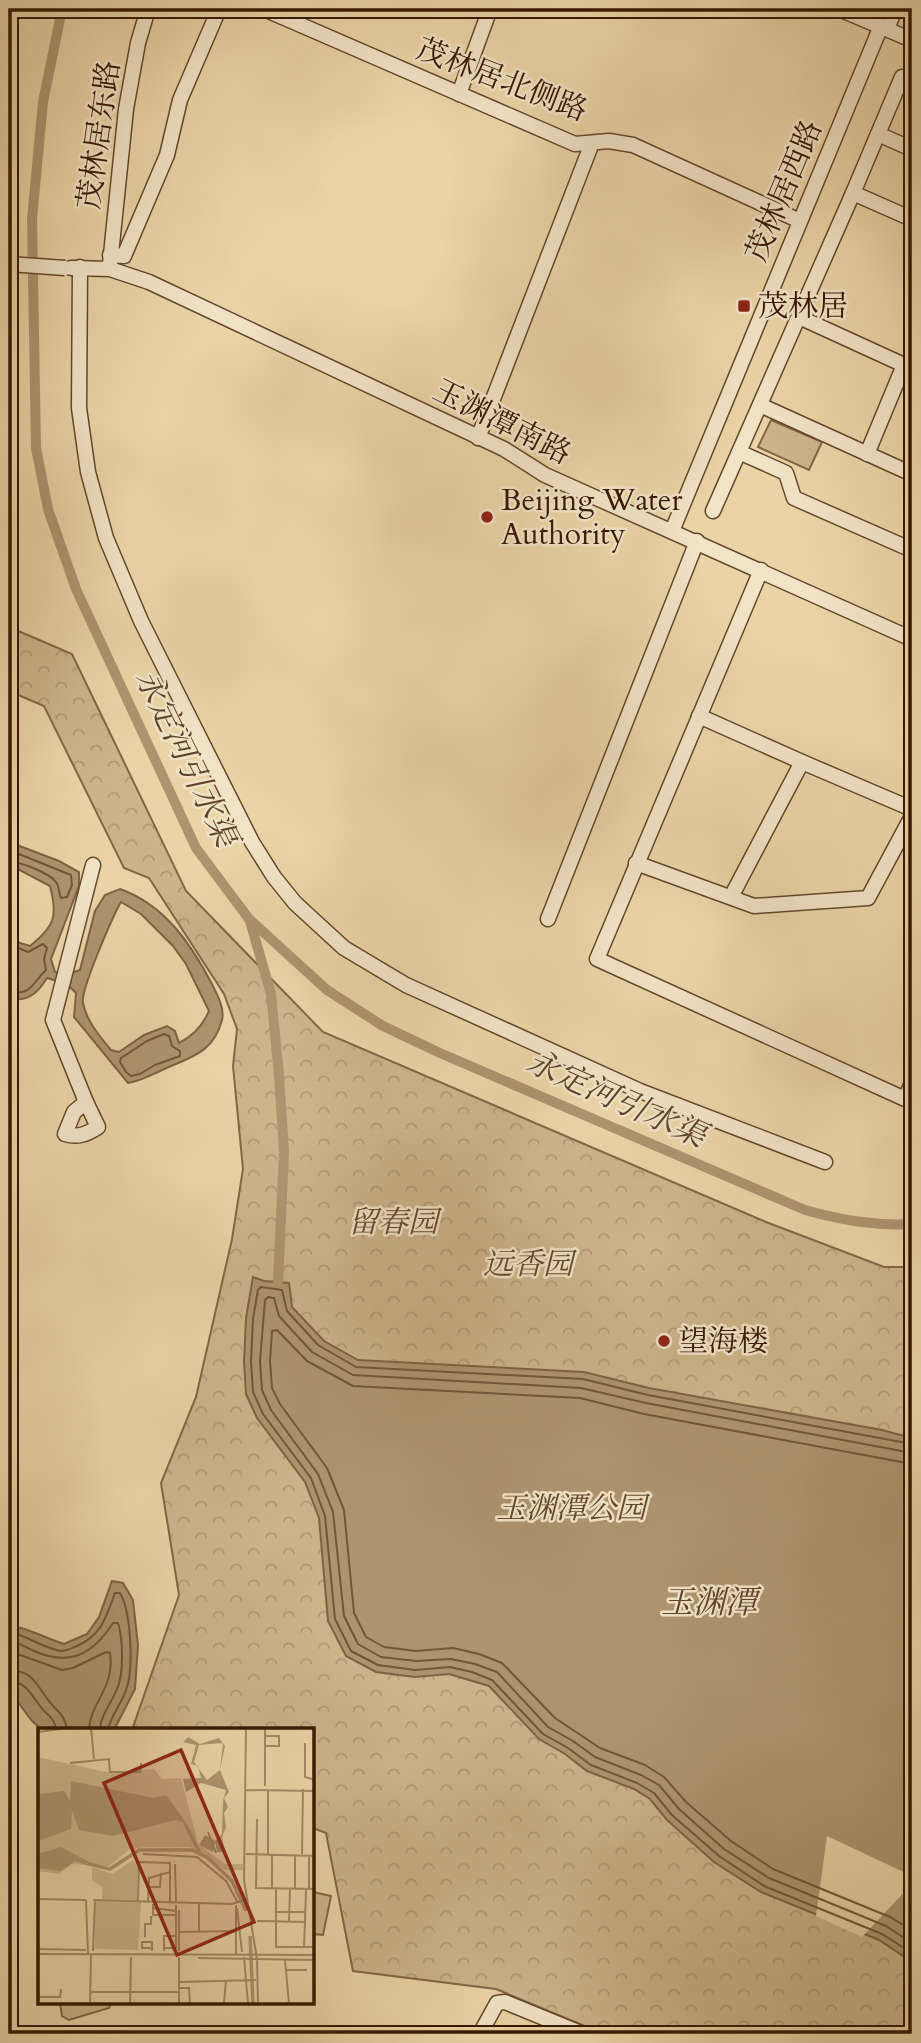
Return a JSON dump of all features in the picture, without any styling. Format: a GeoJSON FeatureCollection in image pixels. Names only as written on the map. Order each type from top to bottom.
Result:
{"type":"FeatureCollection","features":[{"type":"Feature","properties":{"kind":"street","name":"茂林居东路"},"geometry":{"type":"LineString","coordinates":[[110,262],[126,109],[138,43],[148,9]]}},
{"type":"Feature","properties":{"kind":"street"},"geometry":{"type":"LineString","coordinates":[[110,262],[124,256],[167,155],[180,100],[219,9]]}},
{"type":"Feature","properties":{"kind":"street","name":"茂林居北侧路"},"geometry":{"type":"LineString","coordinates":[[264,9],[575,144],[609,141],[633,145],[800,221]]}},
{"type":"Feature","properties":{"kind":"street"},"geometry":{"type":"LineString","coordinates":[[459,94],[490,9]]}},
{"type":"Feature","properties":{"kind":"street"},"geometry":{"type":"LineString","coordinates":[[839,9],[912,40]]}},
{"type":"Feature","properties":{"kind":"street","name":"茂林居西路"},"geometry":{"type":"LineString","coordinates":[[672,531],[800,221],[884,28],[895,9]]}},
{"type":"Feature","properties":{"kind":"street"},"geometry":{"type":"LineString","coordinates":[[713,511],[902,78],[912,82]]}},
{"type":"Feature","properties":{"kind":"street"},"geometry":{"type":"LineString","coordinates":[[878,134],[912,149]]}},
{"type":"Feature","properties":{"kind":"street"},"geometry":{"type":"LineString","coordinates":[[478,438],[592,143]]}},
{"type":"Feature","properties":{"kind":"street"},"geometry":{"type":"LineString","coordinates":[[853,193],[912,219]]}},
{"type":"Feature","properties":{"kind":"street","name":"玉渊潭南路"},"geometry":{"type":"LineString","coordinates":[[9,264],[72,268],[110,262],[504,449],[545,475],[912,639]]}},
{"type":"Feature","properties":{"kind":"street"},"geometry":{"type":"LineString","coordinates":[[72,268],[79,408],[88,472],[106,538],[141,621],[252,842],[274,877],[295,903],[344,948],[406,985],[640,1091],[825,1162]]}},
{"type":"Feature","properties":{"kind":"street"},"geometry":{"type":"LineString","coordinates":[[799,317],[904,365],[867,454]]}},
{"type":"Feature","properties":{"kind":"street"},"geometry":{"type":"LineString","coordinates":[[760,405],[912,474]]}},
{"type":"Feature","properties":{"kind":"street"},"geometry":{"type":"LineString","coordinates":[[739,452],[786,473],[794,498],[912,550]]}},
{"type":"Feature","properties":{"kind":"street"},"geometry":{"type":"LineString","coordinates":[[548,919],[696,541]]}},
{"type":"Feature","properties":{"kind":"street"},"geometry":{"type":"LineString","coordinates":[[761,570],[597,960],[905,1099],[912,1083]]}},
{"type":"Feature","properties":{"kind":"street"},"geometry":{"type":"LineString","coordinates":[[699,716],[912,809]]}},
{"type":"Feature","properties":{"kind":"street"},"geometry":{"type":"LineString","coordinates":[[732,897],[802,762]]}},
{"type":"Feature","properties":{"kind":"street"},"geometry":{"type":"LineString","coordinates":[[636,863],[754,906],[868,898],[912,816]]}},
{"type":"Feature","properties":{"kind":"street"},"geometry":{"type":"LineString","coordinates":[[86,1101],[53,1020],[93,865]]}},
{"type":"Feature","properties":{"kind":"street"},"geometry":{"type":"LineString","coordinates":[[480,2034],[497,2003],[505,2002],[583,2034]]}},
{"type":"Feature","properties":{"kind":"green space"},"geometry":{"type":"Polygon","coordinates":[[[771,420],[822,442],[809,470],[758,447],[771,420]]]}},
{"type":"Feature","properties":{"kind":"green space","name":"玉渊潭公园"},"geometry":{"type":"Polygon","coordinates":[[[9,627],[72,654],[186,891],[323,1032],[766,1222],[884,1267],[912,1267],[912,2034],[604,2034],[496,1989],[353,1971],[326,1833],[315,1829],[315,1728],[133,1728],[179,1595],[161,1483],[196,1397],[232,1239],[243,1169],[233,1066],[237,1029],[224,994],[149,878],[124,868],[44,706],[9,691],[9,627]]]}},
{"type":"Feature","properties":{"kind":"green space"},"geometry":{"type":"Polygon","coordinates":[[[315,1892],[331,1896],[323,1935],[315,1934],[315,1892]]]}},
{"type":"Feature","properties":{"kind":"green space"},"geometry":{"type":"Polygon","coordinates":[[[60,2004],[111,2004],[109,2008],[69,2020],[62,2016],[60,2004]]]}},
{"type":"Feature","properties":{"kind":"water"},"geometry":{"type":"Polygon","coordinates":[[[9,842],[59,861],[79,872],[79,886],[51,959],[55,972],[68,974],[80,970],[95,911],[105,895],[120,889],[150,905],[186,941],[212,984],[220,1002],[222,1020],[212,1041],[205,1049],[188,1059],[128,1083],[74,1017],[76,993],[67,984],[47,978],[31,996],[9,998],[9,935],[30,946],[49,926],[54,905],[50,886],[16,868],[9,871],[9,842]],[[121,902],[98,953],[83,996],[87,1016],[94,1028],[111,1050],[119,1052],[144,1035],[167,1026],[175,1031],[179,1043],[197,1030],[209,1011],[186,964],[173,946],[141,914],[121,902]]]}},
{"type":"Feature","properties":{"kind":"water","name":"玉渊潭"},"geometry":{"type":"Polygon","coordinates":[[[253,1277],[264,1281],[289,1283],[292,1307],[324,1341],[358,1360],[584,1372],[649,1388],[882,1430],[912,1438],[912,1962],[879,1940],[761,1892],[714,1862],[667,1820],[650,1799],[634,1789],[587,1771],[539,1739],[489,1686],[449,1674],[415,1677],[376,1672],[346,1656],[328,1621],[319,1518],[305,1482],[257,1418],[246,1394],[246,1318],[253,1277]]]}},
{"type":"Feature","properties":{"kind":"water"},"geometry":{"type":"Polygon","coordinates":[[[112,1581],[123,1583],[133,1600],[138,1645],[135,1689],[115,1728],[39,1727],[9,1695],[9,1625],[64,1644],[87,1634],[99,1617],[112,1581]]]}},
{"type":"Feature","properties":{"kind":"pier"},"geometry":{"type":"Polygon","coordinates":[[[827,1836],[912,1876],[912,1884],[862,1937],[816,1916],[827,1836]]]}},
{"type":"Feature","properties":{"kind":"waterway","name":"永定河引水渠"},"geometry":{"type":"LineString","coordinates":[[62,9],[43,102],[32,219],[36,448],[48,509],[76,589],[196,848],[249,919],[327,990],[383,1026],[805,1210],[858,1222],[912,1224]]}},
{"type":"Feature","properties":{"kind":"waterway"},"geometry":{"type":"LineString","coordinates":[[250,921],[271,994],[279,1075],[284,1152],[278,1282]]}},
{"type":"Feature","properties":{"kind":"place","name":"茂林居"},"geometry":{"type":"Point","coordinates":[744,306]}},
{"type":"Feature","properties":{"kind":"place","name":"Beijing Water Authority"},"geometry":{"type":"Point","coordinates":[487,517]}},
{"type":"Feature","properties":{"kind":"place","name":"望海楼"},"geometry":{"type":"Point","coordinates":[664,1341]}},
{"type":"Feature","properties":{"kind":"park label","name":"留春园"},"geometry":{"type":"Point","coordinates":[393,1222]}},
{"type":"Feature","properties":{"kind":"park label","name":"远香园"},"geometry":{"type":"Point","coordinates":[528,1264]}}]}
